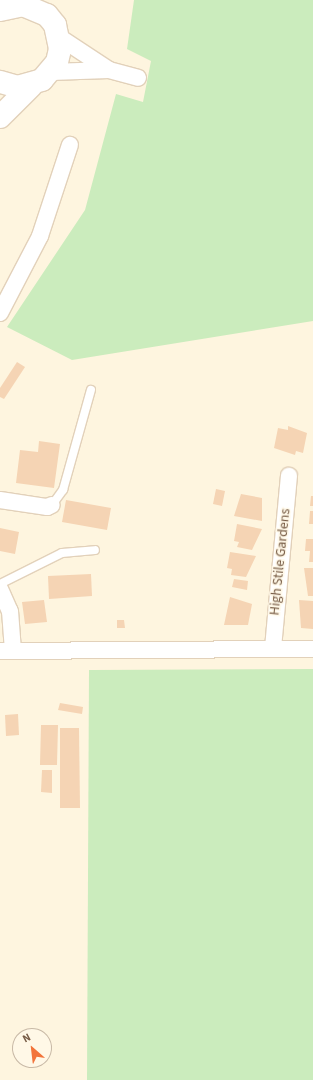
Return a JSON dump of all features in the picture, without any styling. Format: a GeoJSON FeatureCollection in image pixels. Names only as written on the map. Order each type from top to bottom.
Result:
{"type":"FeatureCollection","features":[{"type":"Feature","properties":{"kind":"street"},"geometry":{"type":"LineString","coordinates":[[0,117],[31,86],[51,72],[58,62],[56,0]]}},
{"type":"Feature","properties":{"kind":"street"},"geometry":{"type":"LineString","coordinates":[[8,5],[36,8],[57,31],[109,70]]}},
{"type":"Feature","properties":{"kind":"street"},"geometry":{"type":"LineString","coordinates":[[51,72],[109,70],[138,78]]}},
{"type":"Feature","properties":{"kind":"street"},"geometry":{"type":"LineString","coordinates":[[0,82],[18,87],[31,86]]}},
{"type":"Feature","properties":{"kind":"street"},"geometry":{"type":"LineString","coordinates":[[0,313],[40,236],[70,145]]}},
{"type":"Feature","properties":{"kind":"street","name":"High Stile Gardens"},"geometry":{"type":"LineString","coordinates":[[273,648],[289,476]]}},
{"type":"Feature","properties":{"kind":"street"},"geometry":{"type":"LineString","coordinates":[[0,500],[47,507],[52,505]]}},
{"type":"Feature","properties":{"kind":"street"},"geometry":{"type":"LineString","coordinates":[[0,589],[10,611],[6,651],[273,648],[313,649]]}},
{"type":"Feature","properties":{"kind":"lane"},"geometry":{"type":"LineString","coordinates":[[52,505],[63,490],[91,390]]}},
{"type":"Feature","properties":{"kind":"lane"},"geometry":{"type":"LineString","coordinates":[[0,584],[62,553],[95,550]]}},
{"type":"Feature","properties":{"kind":"green space"},"geometry":{"type":"Polygon","coordinates":[[[134,0],[313,0],[313,321],[72,360],[7,327],[85,210],[116,94],[143,102],[151,61],[127,49],[134,0]]]}},
{"type":"Feature","properties":{"kind":"green space"},"geometry":{"type":"Polygon","coordinates":[[[313,669],[313,1080],[87,1080],[89,670],[313,669]]]}},
{"type":"Feature","properties":{"kind":"building"},"geometry":{"type":"Polygon","coordinates":[[[17,362],[25,367],[4,399],[0,397],[0,388],[17,362]]]}},
{"type":"Feature","properties":{"kind":"building"},"geometry":{"type":"Polygon","coordinates":[[[288,426],[307,433],[303,453],[296,451],[295,455],[274,448],[278,428],[288,430],[288,426]]]}},
{"type":"Feature","properties":{"kind":"building"},"geometry":{"type":"Polygon","coordinates":[[[39,441],[60,444],[54,488],[16,483],[20,450],[38,452],[39,441]]]}},
{"type":"Feature","properties":{"kind":"building"},"geometry":{"type":"Polygon","coordinates":[[[216,489],[225,491],[222,506],[213,504],[216,489]]]}},
{"type":"Feature","properties":{"kind":"building"},"geometry":{"type":"Polygon","coordinates":[[[241,494],[262,498],[262,521],[234,516],[241,494]]]}},
{"type":"Feature","properties":{"kind":"building"},"geometry":{"type":"Polygon","coordinates":[[[311,496],[313,496],[313,506],[310,506],[311,496]]]}},
{"type":"Feature","properties":{"kind":"building"},"geometry":{"type":"Polygon","coordinates":[[[66,500],[111,508],[107,530],[62,522],[66,500]]]}},
{"type":"Feature","properties":{"kind":"building"},"geometry":{"type":"Polygon","coordinates":[[[310,511],[313,511],[313,524],[309,524],[310,511]]]}},
{"type":"Feature","properties":{"kind":"building"},"geometry":{"type":"Polygon","coordinates":[[[237,524],[262,529],[252,550],[237,547],[239,542],[234,541],[237,524]]]}},
{"type":"Feature","properties":{"kind":"building"},"geometry":{"type":"Polygon","coordinates":[[[0,528],[19,532],[15,554],[0,551],[0,528]]]}},
{"type":"Feature","properties":{"kind":"building"},"geometry":{"type":"Polygon","coordinates":[[[306,539],[313,539],[313,562],[309,562],[310,551],[305,551],[306,539]]]}},
{"type":"Feature","properties":{"kind":"building"},"geometry":{"type":"Polygon","coordinates":[[[230,552],[256,556],[246,577],[231,575],[232,569],[227,568],[230,552]]]}},
{"type":"Feature","properties":{"kind":"building"},"geometry":{"type":"Polygon","coordinates":[[[304,568],[313,568],[313,596],[308,596],[304,568]]]}},
{"type":"Feature","properties":{"kind":"building"},"geometry":{"type":"Polygon","coordinates":[[[91,574],[92,596],[49,599],[48,576],[91,574]]]}},
{"type":"Feature","properties":{"kind":"building"},"geometry":{"type":"Polygon","coordinates":[[[234,579],[248,581],[247,590],[232,587],[234,579]]]}},
{"type":"Feature","properties":{"kind":"building"},"geometry":{"type":"Polygon","coordinates":[[[230,597],[252,604],[248,625],[224,625],[230,597]]]}},
{"type":"Feature","properties":{"kind":"building"},"geometry":{"type":"Polygon","coordinates":[[[44,600],[47,622],[25,624],[22,602],[44,600]]]}},
{"type":"Feature","properties":{"kind":"building"},"geometry":{"type":"Polygon","coordinates":[[[299,600],[313,601],[313,629],[301,628],[299,600]]]}},
{"type":"Feature","properties":{"kind":"building"},"geometry":{"type":"Polygon","coordinates":[[[117,620],[124,620],[125,628],[117,628],[117,620]]]}},
{"type":"Feature","properties":{"kind":"building"},"geometry":{"type":"Polygon","coordinates":[[[60,703],[83,707],[82,714],[58,710],[60,703]]]}},
{"type":"Feature","properties":{"kind":"building"},"geometry":{"type":"Polygon","coordinates":[[[18,714],[19,735],[6,736],[5,715],[18,714]]]}},
{"type":"Feature","properties":{"kind":"building"},"geometry":{"type":"Polygon","coordinates":[[[41,725],[58,725],[57,765],[40,765],[41,725]]]}},
{"type":"Feature","properties":{"kind":"building"},"geometry":{"type":"Polygon","coordinates":[[[60,728],[79,728],[80,808],[60,808],[60,728]]]}},
{"type":"Feature","properties":{"kind":"building"},"geometry":{"type":"Polygon","coordinates":[[[42,770],[52,770],[52,793],[41,792],[42,770]]]}}]}
